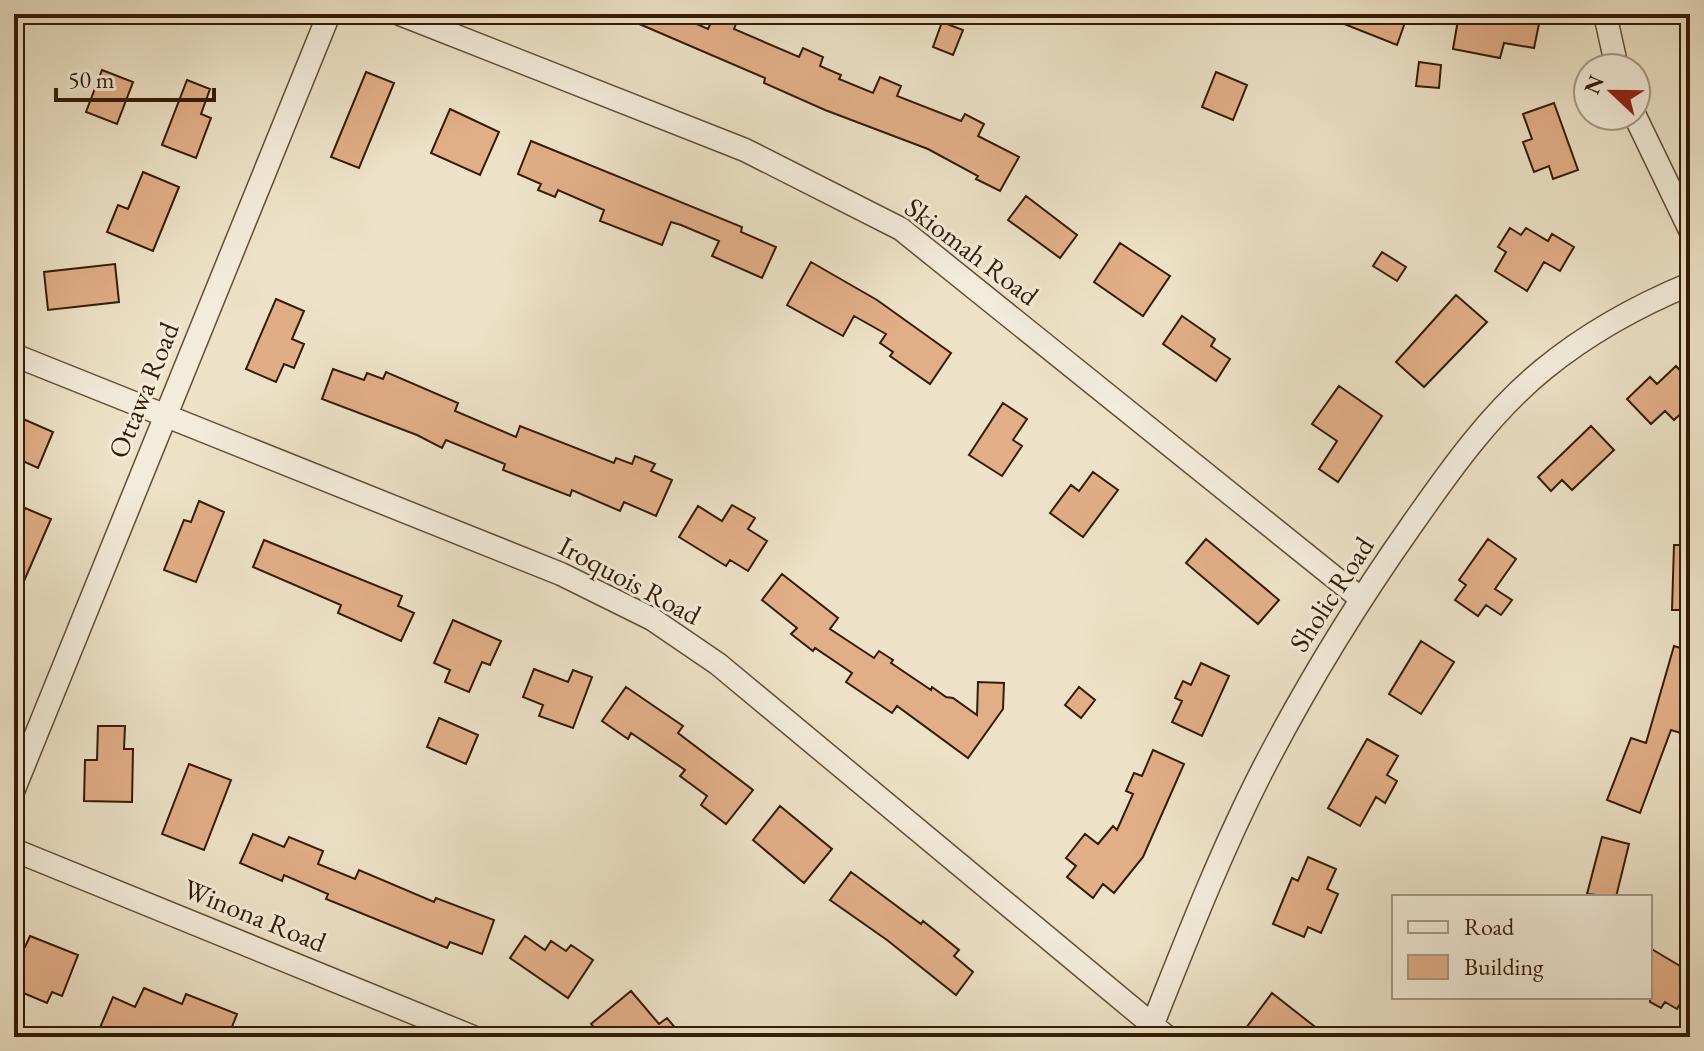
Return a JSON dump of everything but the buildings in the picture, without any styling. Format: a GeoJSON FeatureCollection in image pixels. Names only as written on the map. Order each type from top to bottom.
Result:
{"type":"FeatureCollection","features":[{"type":"Feature","properties":{"kind":"street","name":"Ottawa Road"},"geometry":{"type":"LineString","coordinates":[[14,789],[329,14]]}},
{"type":"Feature","properties":{"kind":"street","name":"Skiomah Road"},"geometry":{"type":"LineString","coordinates":[[400,14],[745,150],[901,229],[1360,598]]}},
{"type":"Feature","properties":{"kind":"street"},"geometry":{"type":"LineString","coordinates":[[1605,14],[1613,52]]}},
{"type":"Feature","properties":{"kind":"street"},"geometry":{"type":"LineString","coordinates":[[1643,132],[1690,230]]}},
{"type":"Feature","properties":{"kind":"street","name":"Sholic Road"},"geometry":{"type":"LineString","coordinates":[[1156,1033],[1208,888],[1262,772],[1307,687],[1360,598],[1428,502],[1494,415],[1533,379],[1600,327],[1652,299],[1690,284]]}},
{"type":"Feature","properties":{"kind":"street","name":"Iroquois Road"},"geometry":{"type":"LineString","coordinates":[[14,355],[561,574],[652,619],[718,664],[1156,1033]]}},
{"type":"Feature","properties":{"kind":"street","name":"Winona Road"},"geometry":{"type":"LineString","coordinates":[[14,850],[473,1037]]}}]}
